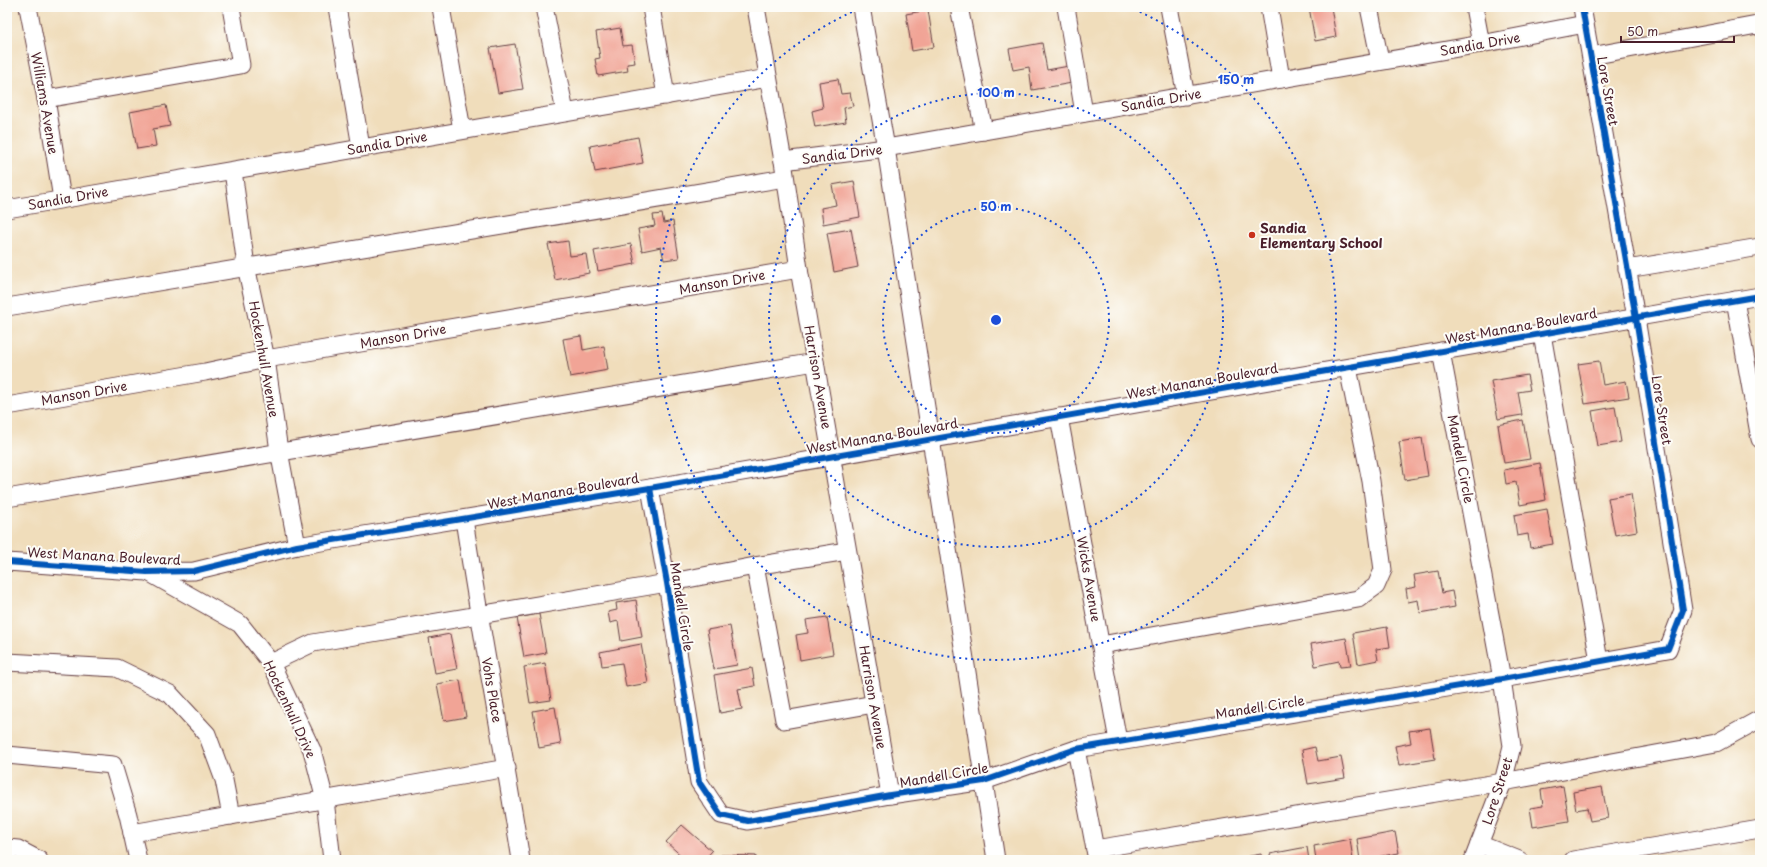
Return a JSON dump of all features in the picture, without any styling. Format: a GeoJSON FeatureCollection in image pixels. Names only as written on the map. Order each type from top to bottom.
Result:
{"type":"FeatureCollection","features":[{"type":"Feature","properties":{"kind":"street","name":"Williams Avenue"},"geometry":{"type":"LineString","coordinates":[[28,7],[46,99],[62,199]]}},
{"type":"Feature","properties":{"kind":"street"},"geometry":{"type":"LineString","coordinates":[[46,99],[241,65],[232,7]]}},
{"type":"Feature","properties":{"kind":"street"},"geometry":{"type":"LineString","coordinates":[[337,7],[362,147]]}},
{"type":"Feature","properties":{"kind":"street"},"geometry":{"type":"LineString","coordinates":[[440,7],[462,130]]}},
{"type":"Feature","properties":{"kind":"street"},"geometry":{"type":"LineString","coordinates":[[544,7],[565,112]]}},
{"type":"Feature","properties":{"kind":"street"},"geometry":{"type":"LineString","coordinates":[[651,7],[666,96]]}},
{"type":"Feature","properties":{"kind":"street","name":"Harrison Avenue"},"geometry":{"type":"LineString","coordinates":[[756,7],[783,161],[798,269],[890,795]]}},
{"type":"Feature","properties":{"kind":"street"},"geometry":{"type":"LineString","coordinates":[[862,7],[886,148],[996,860]]}},
{"type":"Feature","properties":{"kind":"street"},"geometry":{"type":"LineString","coordinates":[[959,7],[984,131]]}},
{"type":"Feature","properties":{"kind":"street"},"geometry":{"type":"LineString","coordinates":[[1066,7],[1084,113]]}},
{"type":"Feature","properties":{"kind":"street"},"geometry":{"type":"LineString","coordinates":[[1169,7],[1186,96]]}},
{"type":"Feature","properties":{"kind":"street"},"geometry":{"type":"LineString","coordinates":[[1269,7],[1281,79]]}},
{"type":"Feature","properties":{"kind":"street"},"geometry":{"type":"LineString","coordinates":[[1369,7],[1380,61]]}},
{"type":"Feature","properties":{"kind":"street"},"geometry":{"type":"LineString","coordinates":[[1474,7],[1481,44]]}},
{"type":"Feature","properties":{"kind":"street","name":"Lore Street"},"geometry":{"type":"LineString","coordinates":[[1476,852],[1503,782],[1512,746],[1502,679],[1668,649],[1683,610],[1636,318],[1582,7]]}},
{"type":"Feature","properties":{"kind":"street","name":"Sandia Drive"},"geometry":{"type":"LineString","coordinates":[[783,161],[886,148],[1481,44],[1585,24]]}},
{"type":"Feature","properties":{"kind":"street"},"geometry":{"type":"LineString","coordinates":[[1591,56],[1756,25],[1760,27]]}},
{"type":"Feature","properties":{"kind":"street","name":"Sandia Drive"},"geometry":{"type":"LineString","coordinates":[[7,209],[768,78]]}},
{"type":"Feature","properties":{"kind":"street","name":"Hockenhull Avenue"},"geometry":{"type":"LineString","coordinates":[[233,171],[246,266],[266,359],[279,451],[297,546]]}},
{"type":"Feature","properties":{"kind":"street"},"geometry":{"type":"LineString","coordinates":[[7,307],[246,266],[785,178]]}},
{"type":"Feature","properties":{"kind":"street"},"geometry":{"type":"LineString","coordinates":[[1627,269],[1760,247]]}},
{"type":"Feature","properties":{"kind":"street","name":"Manson Drive"},"geometry":{"type":"LineString","coordinates":[[7,406],[191,374],[266,359],[798,269]]}},
{"type":"Feature","properties":{"kind":"street","name":"West Manana Boulevard"},"geometry":{"type":"LineString","coordinates":[[7,562],[147,572],[194,571],[297,546],[650,488],[1760,296]]}},
{"type":"Feature","properties":{"kind":"street"},"geometry":{"type":"LineString","coordinates":[[1736,300],[1760,440]]}},
{"type":"Feature","properties":{"kind":"street"},"geometry":{"type":"LineString","coordinates":[[1542,334],[1599,661]]}},
{"type":"Feature","properties":{"kind":"street","name":"Mandell Circle"},"geometry":{"type":"LineString","coordinates":[[650,488],[699,782],[721,815],[748,821],[890,795],[984,782],[1076,749],[1502,679],[1441,351]]}},
{"type":"Feature","properties":{"kind":"street"},"geometry":{"type":"LineString","coordinates":[[7,498],[279,451],[815,362]]}},
{"type":"Feature","properties":{"kind":"street"},"geometry":{"type":"LineString","coordinates":[[1101,645],[1358,599],[1376,586],[1383,570],[1371,482],[1348,368]]}},
{"type":"Feature","properties":{"kind":"street","name":"Wicks Avenue"},"geometry":{"type":"LineString","coordinates":[[1059,417],[1118,742]]}},
{"type":"Feature","properties":{"kind":"street","name":"Vohs Place"},"geometry":{"type":"LineString","coordinates":[[464,519],[479,615],[507,768],[521,860]]}},
{"type":"Feature","properties":{"kind":"street"},"geometry":{"type":"LineString","coordinates":[[271,663],[313,642],[667,583],[755,566],[847,551]]}},
{"type":"Feature","properties":{"kind":"street"},"geometry":{"type":"LineString","coordinates":[[755,566],[784,720],[874,704]]}},
{"type":"Feature","properties":{"kind":"street","name":"Hockenhull Drive"},"geometry":{"type":"LineString","coordinates":[[147,572],[240,624],[271,663],[312,750],[325,800],[332,860]]}},
{"type":"Feature","properties":{"kind":"street"},"geometry":{"type":"LineString","coordinates":[[7,662],[117,668],[170,694],[207,734],[224,780],[231,816]]}},
{"type":"Feature","properties":{"kind":"street"},"geometry":{"type":"LineString","coordinates":[[1076,749],[1096,855],[1716,743],[1760,719]]}},
{"type":"Feature","properties":{"kind":"street"},"geometry":{"type":"LineString","coordinates":[[7,754],[113,765],[128,815],[138,860]]}},
{"type":"Feature","properties":{"kind":"street"},"geometry":{"type":"LineString","coordinates":[[132,833],[507,768]]}},
{"type":"Feature","properties":{"kind":"street"},"geometry":{"type":"LineString","coordinates":[[1573,860],[1760,829]]}},
{"type":"Feature","properties":{"kind":"street"},"geometry":{"type":"LineString","coordinates":[[7,848],[18,849],[39,860]]}},
{"type":"Feature","properties":{"kind":"street"},"geometry":{"type":"LineString","coordinates":[[1476,852],[1519,860]]}},
{"type":"Feature","properties":{"kind":"building"},"geometry":{"type":"Polygon","coordinates":[[[1309,7],[1331,7],[1336,37],[1315,41],[1309,7]]]}},
{"type":"Feature","properties":{"kind":"building"},"geometry":{"type":"Polygon","coordinates":[[[928,10],[934,47],[912,51],[906,14],[928,10]]]}},
{"type":"Feature","properties":{"kind":"building"},"geometry":{"type":"Polygon","coordinates":[[[620,28],[623,46],[632,45],[635,63],[627,64],[628,71],[598,76],[595,59],[600,58],[596,32],[620,28]]]}},
{"type":"Feature","properties":{"kind":"building"},"geometry":{"type":"Polygon","coordinates":[[[1042,43],[1047,70],[1069,66],[1072,83],[1032,90],[1029,67],[1013,70],[1009,49],[1042,43]]]}},
{"type":"Feature","properties":{"kind":"building"},"geometry":{"type":"Polygon","coordinates":[[[515,44],[523,89],[498,93],[490,48],[515,44]]]}},
{"type":"Feature","properties":{"kind":"building"},"geometry":{"type":"Polygon","coordinates":[[[838,79],[841,94],[850,93],[853,106],[844,108],[846,122],[815,127],[812,111],[823,108],[819,82],[838,79]]]}},
{"type":"Feature","properties":{"kind":"building"},"geometry":{"type":"Polygon","coordinates":[[[166,105],[170,126],[153,129],[156,146],[137,149],[130,112],[166,105]]]}},
{"type":"Feature","properties":{"kind":"building"},"geometry":{"type":"Polygon","coordinates":[[[638,137],[643,163],[595,172],[590,146],[638,137]]]}},
{"type":"Feature","properties":{"kind":"building"},"geometry":{"type":"Polygon","coordinates":[[[854,181],[860,217],[823,224],[821,208],[836,205],[832,185],[854,181]]]}},
{"type":"Feature","properties":{"kind":"building"},"geometry":{"type":"Polygon","coordinates":[[[662,214],[664,223],[673,221],[679,258],[664,260],[661,247],[642,251],[638,229],[655,226],[653,215],[662,214]]]}},
{"type":"Feature","properties":{"kind":"building"},"geometry":{"type":"Polygon","coordinates":[[[851,229],[858,267],[834,272],[827,233],[851,229]]]}},
{"type":"Feature","properties":{"kind":"building"},"geometry":{"type":"Polygon","coordinates":[[[568,241],[570,256],[586,254],[589,273],[555,280],[548,244],[568,241]]]}},
{"type":"Feature","properties":{"kind":"building"},"geometry":{"type":"Polygon","coordinates":[[[631,244],[635,264],[598,271],[594,251],[631,244]]]}},
{"type":"Feature","properties":{"kind":"building"},"geometry":{"type":"Polygon","coordinates":[[[581,336],[583,350],[604,346],[608,370],[570,377],[563,339],[581,336]]]}},
{"type":"Feature","properties":{"kind":"building"},"geometry":{"type":"Polygon","coordinates":[[[1599,361],[1603,385],[1626,381],[1629,397],[1585,404],[1578,364],[1599,361]]]}},
{"type":"Feature","properties":{"kind":"building"},"geometry":{"type":"Polygon","coordinates":[[[1527,375],[1530,390],[1518,392],[1522,415],[1498,419],[1491,381],[1527,375]]]}},
{"type":"Feature","properties":{"kind":"building"},"geometry":{"type":"Polygon","coordinates":[[[1615,407],[1621,442],[1598,446],[1592,411],[1615,407]]]}},
{"type":"Feature","properties":{"kind":"building"},"geometry":{"type":"Polygon","coordinates":[[[1523,420],[1530,459],[1504,463],[1498,425],[1523,420]]]}},
{"type":"Feature","properties":{"kind":"building"},"geometry":{"type":"Polygon","coordinates":[[[1422,438],[1428,476],[1405,480],[1399,442],[1422,438]]]}},
{"type":"Feature","properties":{"kind":"building"},"geometry":{"type":"Polygon","coordinates":[[[1540,463],[1546,500],[1520,505],[1516,482],[1506,484],[1504,470],[1540,463]]]}},
{"type":"Feature","properties":{"kind":"building"},"geometry":{"type":"Polygon","coordinates":[[[1631,494],[1637,531],[1615,535],[1608,498],[1631,494]]]}},
{"type":"Feature","properties":{"kind":"building"},"geometry":{"type":"Polygon","coordinates":[[[1547,509],[1553,544],[1530,548],[1528,534],[1517,536],[1514,515],[1547,509]]]}},
{"type":"Feature","properties":{"kind":"building"},"geometry":{"type":"Polygon","coordinates":[[[1438,571],[1442,593],[1452,591],[1455,607],[1420,613],[1418,600],[1408,602],[1406,589],[1416,587],[1414,575],[1438,571]]]}},
{"type":"Feature","properties":{"kind":"building"},"geometry":{"type":"Polygon","coordinates":[[[636,600],[642,637],[621,641],[618,621],[610,623],[608,612],[617,610],[616,603],[636,600]]]}},
{"type":"Feature","properties":{"kind":"building"},"geometry":{"type":"Polygon","coordinates":[[[539,614],[546,653],[524,657],[517,618],[539,614]]]}},
{"type":"Feature","properties":{"kind":"building"},"geometry":{"type":"Polygon","coordinates":[[[827,617],[833,654],[800,660],[796,635],[808,633],[806,620],[827,617]]]}},
{"type":"Feature","properties":{"kind":"building"},"geometry":{"type":"Polygon","coordinates":[[[730,626],[737,665],[714,669],[707,630],[730,626]]]}},
{"type":"Feature","properties":{"kind":"building"},"geometry":{"type":"Polygon","coordinates":[[[1387,627],[1390,647],[1376,649],[1378,660],[1358,664],[1353,633],[1387,627]]]}},
{"type":"Feature","properties":{"kind":"building"},"geometry":{"type":"Polygon","coordinates":[[[450,634],[457,669],[435,673],[429,638],[450,634]]]}},
{"type":"Feature","properties":{"kind":"building"},"geometry":{"type":"Polygon","coordinates":[[[1346,638],[1351,666],[1340,667],[1339,661],[1315,666],[1311,644],[1346,638]]]}},
{"type":"Feature","properties":{"kind":"building"},"geometry":{"type":"Polygon","coordinates":[[[641,644],[648,683],[626,687],[622,663],[602,666],[600,652],[641,644]]]}},
{"type":"Feature","properties":{"kind":"building"},"geometry":{"type":"Polygon","coordinates":[[[545,663],[551,700],[530,703],[524,667],[545,663]]]}},
{"type":"Feature","properties":{"kind":"building"},"geometry":{"type":"Polygon","coordinates":[[[752,668],[755,686],[738,689],[742,709],[720,713],[714,675],[752,668]]]}},
{"type":"Feature","properties":{"kind":"building"},"geometry":{"type":"Polygon","coordinates":[[[460,680],[466,717],[444,721],[437,684],[460,680]]]}},
{"type":"Feature","properties":{"kind":"building"},"geometry":{"type":"Polygon","coordinates":[[[555,707],[561,744],[539,748],[533,711],[555,707]]]}},
{"type":"Feature","properties":{"kind":"building"},"geometry":{"type":"Polygon","coordinates":[[[1430,728],[1435,759],[1399,765],[1395,746],[1411,743],[1409,731],[1430,728]]]}},
{"type":"Feature","properties":{"kind":"building"},"geometry":{"type":"Polygon","coordinates":[[[1315,747],[1318,761],[1341,757],[1345,778],[1308,784],[1302,750],[1315,747]]]}},
{"type":"Feature","properties":{"kind":"building"},"geometry":{"type":"Polygon","coordinates":[[[1563,786],[1569,821],[1533,827],[1530,808],[1543,806],[1541,790],[1563,786]]]}},
{"type":"Feature","properties":{"kind":"building"},"geometry":{"type":"Polygon","coordinates":[[[1602,787],[1608,818],[1590,821],[1587,808],[1576,810],[1573,792],[1602,787]]]}},
{"type":"Feature","properties":{"kind":"building"},"geometry":{"type":"Polygon","coordinates":[[[682,825],[712,851],[704,860],[686,860],[666,842],[682,825]]]}},
{"type":"Feature","properties":{"kind":"building"},"geometry":{"type":"Polygon","coordinates":[[[1395,832],[1399,853],[1360,860],[1357,839],[1395,832]]]}},
{"type":"Feature","properties":{"kind":"building"},"geometry":{"type":"Polygon","coordinates":[[[1350,839],[1353,860],[1316,860],[1314,846],[1350,839]]]}},
{"type":"Feature","properties":{"kind":"building"},"geometry":{"type":"Polygon","coordinates":[[[1307,847],[1309,860],[1271,860],[1270,854],[1307,847]]]}},
{"type":"Feature","properties":{"kind":"building"},"geometry":{"type":"Polygon","coordinates":[[[1261,854],[1262,860],[1234,860],[1234,859],[1261,854]]]}},
{"type":"Feature","properties":{"kind":"building"},"geometry":{"type":"Polygon","coordinates":[[[721,855],[756,856],[755,860],[721,860],[721,855]]]}},
{"type":"Feature","properties":{"kind":"cycle path"},"geometry":{"type":"LineString","coordinates":[[650,488],[699,782],[721,815],[748,821],[890,795],[984,781],[1076,749],[1502,679],[1668,649],[1683,610],[1636,318],[1582,7]]}},
{"type":"Feature","properties":{"kind":"cycle path"},"geometry":{"type":"LineString","coordinates":[[7,562],[147,572],[194,571],[297,546],[650,488],[1760,296]]}},
{"type":"Feature","properties":{"kind":"place","name":"Sandia Elementary School"},"geometry":{"type":"Point","coordinates":[1252,235]}}]}
